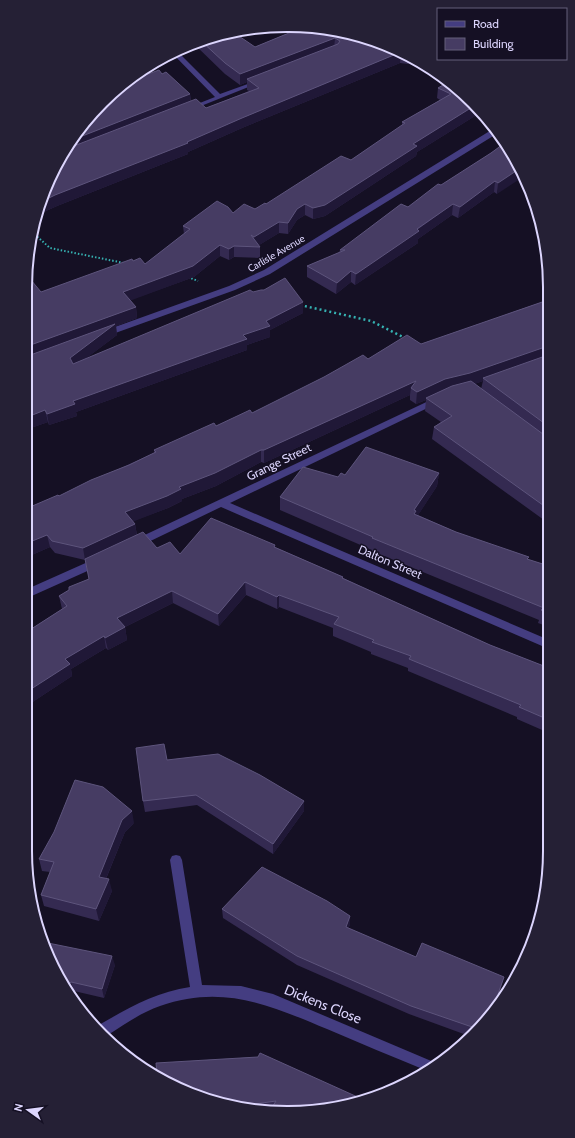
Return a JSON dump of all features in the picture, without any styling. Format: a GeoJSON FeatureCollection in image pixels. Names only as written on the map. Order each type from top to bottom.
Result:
{"type":"FeatureCollection","features":[{"type":"Feature","properties":{"kind":"street"},"geometry":{"type":"LineString","coordinates":[[178,56],[218,97]]}},
{"type":"Feature","properties":{"kind":"street"},"geometry":{"type":"LineString","coordinates":[[182,111],[262,80]]}},
{"type":"Feature","properties":{"kind":"street","name":"Carlisle Avenue"},"geometry":{"type":"LineString","coordinates":[[96,337],[232,288],[267,272],[491,133]]}},
{"type":"Feature","properties":{"kind":"street","name":"Grange Street"},"geometry":{"type":"LineString","coordinates":[[123,549],[447,395]]}},
{"type":"Feature","properties":{"kind":"street","name":"Dalton Street"},"geometry":{"type":"LineString","coordinates":[[221,503],[543,642]]}},
{"type":"Feature","properties":{"kind":"street"},"geometry":{"type":"LineString","coordinates":[[32,592],[109,556]]}},
{"type":"Feature","properties":{"kind":"street"},"geometry":{"type":"LineString","coordinates":[[176,860],[197,992]]}},
{"type":"Feature","properties":{"kind":"street","name":"Dickens Close"},"geometry":{"type":"LineString","coordinates":[[105,1029],[128,1014],[150,1004],[197,992],[225,991],[252,994],[279,1002],[427,1064]]}},
{"type":"Feature","properties":{"kind":"path"},"geometry":{"type":"LineString","coordinates":[[37,237],[50,248],[126,264]]}},
{"type":"Feature","properties":{"kind":"path"},"geometry":{"type":"LineString","coordinates":[[187,276],[205,284],[232,288]]}},
{"type":"Feature","properties":{"kind":"path"},"geometry":{"type":"LineString","coordinates":[[294,303],[371,321],[410,341]]}},
{"type":"Feature","properties":{"kind":"building"},"geometry":{"type":"Polygon","coordinates":[[[291,32],[321,34],[337,37],[370,46],[394,55],[242,118],[187,142],[188,143],[48,198],[58,174],[75,145],[196,99],[206,108],[259,88],[247,79],[338,44],[340,41],[335,38],[240,74],[206,46],[240,37],[255,47],[291,32]]]}},
{"type":"Feature","properties":{"kind":"building"},"geometry":{"type":"Polygon","coordinates":[[[159,70],[162,74],[166,72],[190,94],[82,136],[95,119],[119,95],[147,75],[159,70]]]}},
{"type":"Feature","properties":{"kind":"building"},"geometry":{"type":"Polygon","coordinates":[[[443,85],[470,109],[413,144],[417,146],[325,205],[313,208],[305,204],[297,209],[288,223],[279,222],[254,237],[251,235],[260,247],[234,246],[229,249],[220,245],[193,266],[123,292],[136,307],[32,344],[32,282],[41,292],[132,259],[133,261],[140,258],[145,264],[190,229],[183,226],[217,201],[228,207],[233,213],[244,204],[255,209],[265,203],[266,204],[341,156],[351,160],[405,123],[402,122],[451,94],[438,88],[443,85]]]}},
{"type":"Feature","properties":{"kind":"building"},"geometry":{"type":"Polygon","coordinates":[[[500,146],[515,171],[498,183],[495,181],[460,207],[453,204],[417,229],[419,231],[356,274],[351,271],[337,283],[307,266],[345,250],[340,250],[401,204],[408,207],[438,184],[441,185],[500,146]]]}},
{"type":"Feature","properties":{"kind":"building"},"geometry":{"type":"Polygon","coordinates":[[[285,278],[303,302],[266,321],[270,326],[243,335],[247,339],[73,401],[75,404],[47,414],[45,410],[32,415],[32,354],[115,324],[70,358],[73,364],[250,290],[253,292],[264,290],[285,278]]]}},
{"type":"Feature","properties":{"kind":"building"},"geometry":{"type":"Polygon","coordinates":[[[543,302],[543,348],[470,373],[445,379],[417,392],[411,388],[416,381],[264,450],[261,450],[215,473],[179,487],[181,489],[167,496],[125,512],[135,524],[83,548],[52,541],[47,535],[32,541],[32,506],[58,495],[59,496],[91,480],[129,465],[156,452],[154,450],[214,423],[216,426],[250,410],[252,413],[324,377],[363,355],[368,359],[407,335],[421,344],[543,302]]]}},
{"type":"Feature","properties":{"kind":"building"},"geometry":{"type":"Polygon","coordinates":[[[543,357],[543,422],[483,378],[543,357]]]}},
{"type":"Feature","properties":{"kind":"building"},"geometry":{"type":"Polygon","coordinates":[[[471,381],[543,434],[543,505],[434,427],[452,416],[426,398],[452,386],[471,381]]]}},
{"type":"Feature","properties":{"kind":"building"},"geometry":{"type":"Polygon","coordinates":[[[366,447],[439,473],[414,510],[416,511],[414,514],[456,532],[529,557],[527,559],[543,564],[543,608],[372,538],[373,537],[280,497],[303,467],[338,477],[341,473],[345,475],[366,447]]]}},
{"type":"Feature","properties":{"kind":"building"},"geometry":{"type":"Polygon","coordinates":[[[211,518],[275,545],[274,547],[490,645],[543,666],[543,717],[519,707],[521,705],[409,659],[411,656],[372,642],[374,640],[334,624],[339,617],[279,595],[277,597],[245,582],[218,614],[172,591],[117,618],[125,627],[105,638],[104,636],[65,659],[70,664],[32,688],[32,628],[67,606],[59,596],[69,590],[69,587],[89,579],[85,559],[143,532],[157,548],[170,542],[180,554],[211,518]]]}},
{"type":"Feature","properties":{"kind":"building"},"geometry":{"type":"Polygon","coordinates":[[[164,744],[167,760],[218,754],[260,775],[304,801],[273,844],[196,795],[143,801],[136,748],[164,744]]]}},
{"type":"Feature","properties":{"kind":"building"},"geometry":{"type":"Polygon","coordinates":[[[75,780],[103,787],[132,811],[122,820],[99,877],[109,879],[96,909],[41,895],[54,862],[39,859],[54,832],[75,780]]]}},
{"type":"Feature","properties":{"kind":"building"},"geometry":{"type":"Polygon","coordinates":[[[262,867],[327,901],[350,916],[346,927],[416,957],[422,943],[504,977],[498,994],[480,1019],[472,1027],[411,1006],[297,956],[222,909],[262,867]]]}},
{"type":"Feature","properties":{"kind":"building"},"geometry":{"type":"Polygon","coordinates":[[[49,943],[112,956],[102,989],[71,982],[70,984],[58,964],[49,943]]]}},
{"type":"Feature","properties":{"kind":"building"},"geometry":{"type":"Polygon","coordinates":[[[260,1053],[356,1096],[321,1104],[288,1106],[273,1105],[276,1101],[254,1104],[221,1097],[190,1087],[157,1070],[156,1063],[258,1057],[260,1053]]]}}]}
